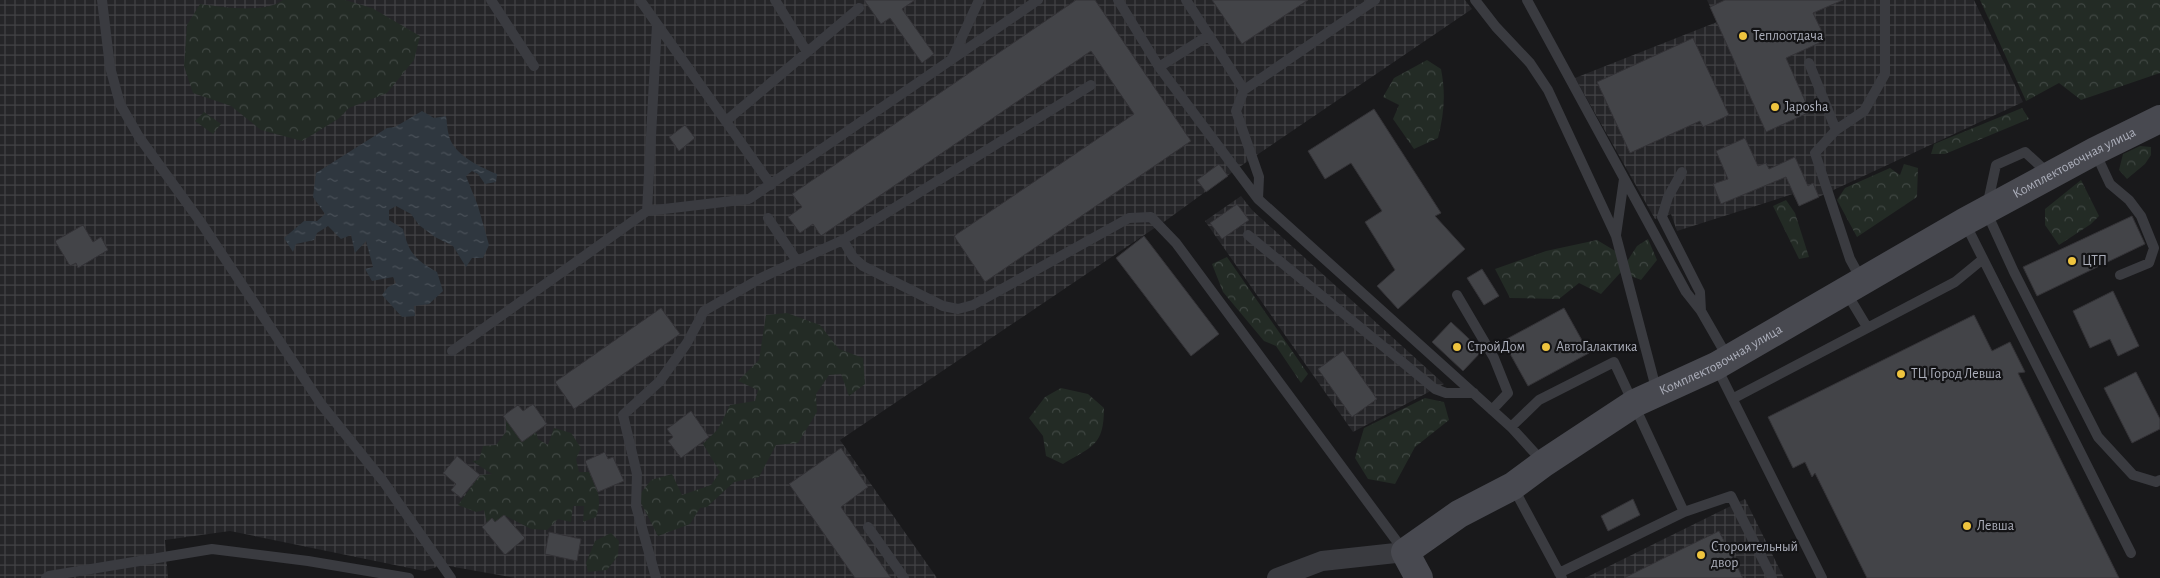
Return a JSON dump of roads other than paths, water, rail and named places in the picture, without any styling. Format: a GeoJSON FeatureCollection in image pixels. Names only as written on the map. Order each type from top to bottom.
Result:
{"type":"FeatureCollection","features":[{"type":"Feature","properties":{"kind":"street","name":"Комплектовочная улица"},"geometry":{"type":"LineString","coordinates":[[1277,578],[1322,561],[1405,552],[1459,514],[1513,486],[1544,463],[1646,398],[1722,363],[1975,216],[2095,151],[2160,119]]}},
{"type":"Feature","properties":{"kind":"street"},"geometry":{"type":"LineString","coordinates":[[1405,552],[1419,578]]}},
{"type":"Feature","properties":{"kind":"lane"},"geometry":{"type":"LineString","coordinates":[[102,0],[110,67],[120,104],[139,137],[202,224],[321,404],[383,481],[451,578]]}},
{"type":"Feature","properties":{"kind":"lane"},"geometry":{"type":"LineString","coordinates":[[491,0],[534,66]]}},
{"type":"Feature","properties":{"kind":"lane"},"geometry":{"type":"LineString","coordinates":[[640,0],[771,185]]}},
{"type":"Feature","properties":{"kind":"lane"},"geometry":{"type":"LineString","coordinates":[[775,0],[807,52]]}},
{"type":"Feature","properties":{"kind":"lane"},"geometry":{"type":"LineString","coordinates":[[952,60],[979,0]]}},
{"type":"Feature","properties":{"kind":"lane"},"geometry":{"type":"LineString","coordinates":[[452,351],[648,211],[750,199],[1038,0]]}},
{"type":"Feature","properties":{"kind":"lane"},"geometry":{"type":"LineString","coordinates":[[1118,0],[1158,67],[1258,198],[1511,427],[1544,463]]}},
{"type":"Feature","properties":{"kind":"lane"},"geometry":{"type":"LineString","coordinates":[[1186,0],[1244,90]]}},
{"type":"Feature","properties":{"kind":"lane"},"geometry":{"type":"LineString","coordinates":[[1258,198],[1259,177],[1236,111],[1244,90],[1375,0]]}},
{"type":"Feature","properties":{"kind":"lane"},"geometry":{"type":"LineString","coordinates":[[1475,0],[1496,27],[1530,62],[1548,90],[1616,236],[1646,398],[1684,512]]}},
{"type":"Feature","properties":{"kind":"lane"},"geometry":{"type":"LineString","coordinates":[[1527,0],[1686,292],[1701,310],[1734,398],[1822,578]]}},
{"type":"Feature","properties":{"kind":"lane"},"geometry":{"type":"LineString","coordinates":[[1867,327],[1854,287],[1850,259],[1815,153],[1836,130],[1864,111],[1885,74],[1885,0]]}},
{"type":"Feature","properties":{"kind":"lane"},"geometry":{"type":"LineString","coordinates":[[726,121],[859,8]]}},
{"type":"Feature","properties":{"kind":"lane"},"geometry":{"type":"LineString","coordinates":[[648,211],[657,24]]}},
{"type":"Feature","properties":{"kind":"lane"},"geometry":{"type":"LineString","coordinates":[[1158,67],[1208,35]]}},
{"type":"Feature","properties":{"kind":"lane"},"geometry":{"type":"LineString","coordinates":[[1809,63],[1836,130]]}},
{"type":"Feature","properties":{"kind":"lane"},"geometry":{"type":"LineString","coordinates":[[656,578],[636,506],[637,474],[623,415],[660,381],[687,343],[704,311],[761,278],[843,240],[1090,85]]}},
{"type":"Feature","properties":{"kind":"lane"},"geometry":{"type":"LineString","coordinates":[[2095,151],[2110,184],[2129,200],[2141,216],[2154,248],[2149,263],[2120,275]]}},
{"type":"Feature","properties":{"kind":"lane"},"geometry":{"type":"LineString","coordinates":[[1682,172],[1668,197],[1662,217],[1700,292],[1701,310]]}},
{"type":"Feature","properties":{"kind":"lane"},"geometry":{"type":"LineString","coordinates":[[1616,236],[1624,179]]}},
{"type":"Feature","properties":{"kind":"lane"},"geometry":{"type":"LineString","coordinates":[[1975,216],[1983,259],[2131,553]]}},
{"type":"Feature","properties":{"kind":"lane"},"geometry":{"type":"LineString","coordinates":[[1975,216],[2014,272],[2098,437],[2133,476],[2156,482],[2160,480]]}},
{"type":"Feature","properties":{"kind":"lane"},"geometry":{"type":"LineString","coordinates":[[843,240],[853,257],[863,266],[943,306],[958,309],[973,305],[1129,218],[1151,217],[1176,243],[1405,552]]}},
{"type":"Feature","properties":{"kind":"lane"},"geometry":{"type":"LineString","coordinates":[[768,218],[797,261]]}},
{"type":"Feature","properties":{"kind":"lane"},"geometry":{"type":"LineString","coordinates":[[1248,235],[1435,389],[1446,393],[1474,393]]}},
{"type":"Feature","properties":{"kind":"lane"},"geometry":{"type":"LineString","coordinates":[[1734,398],[1955,282],[1983,259]]}},
{"type":"Feature","properties":{"kind":"lane"},"geometry":{"type":"LineString","coordinates":[[1457,295],[1494,358],[1508,393],[1492,410]]}},
{"type":"Feature","properties":{"kind":"lane"},"geometry":{"type":"LineString","coordinates":[[1511,427],[1539,400],[1614,362],[1646,398]]}},
{"type":"Feature","properties":{"kind":"lane"},"geometry":{"type":"LineString","coordinates":[[1513,486],[1561,575],[1684,512],[1731,496],[1772,578]]}},
{"type":"Feature","properties":{"kind":"lane"},"geometry":{"type":"LineString","coordinates":[[868,527],[904,578]]}},
{"type":"Feature","properties":{"kind":"lane"},"geometry":{"type":"LineString","coordinates":[[46,578],[212,549],[308,561],[408,578]]}},
{"type":"Feature","properties":{"kind":"water"},"geometry":{"type":"Polygon","coordinates":[[[422,111],[434,118],[446,116],[449,136],[456,149],[468,160],[497,174],[496,182],[485,184],[478,174],[472,171],[466,176],[478,206],[489,245],[483,258],[472,258],[466,267],[453,246],[435,237],[419,225],[411,214],[396,206],[389,210],[389,220],[403,229],[408,245],[414,255],[437,272],[443,291],[429,304],[414,306],[415,316],[402,317],[382,295],[388,287],[396,283],[393,277],[372,281],[365,269],[373,267],[366,241],[355,253],[351,235],[341,239],[328,226],[317,233],[314,240],[296,244],[293,252],[284,238],[304,221],[317,221],[325,214],[313,197],[316,173],[387,128],[395,127],[422,111]]]}},
{"type":"Feature","properties":{"kind":"place","name":"Теплоотдача"},"geometry":{"type":"Point","coordinates":[1743,36]}},
{"type":"Feature","properties":{"kind":"place","name":"Japosha"},"geometry":{"type":"Point","coordinates":[1775,107]}},
{"type":"Feature","properties":{"kind":"place","name":"ЦТП"},"geometry":{"type":"Point","coordinates":[2072,261]}},
{"type":"Feature","properties":{"kind":"place","name":"СтройДом"},"geometry":{"type":"Point","coordinates":[1457,347]}},
{"type":"Feature","properties":{"kind":"place","name":"АвтоГалактика"},"geometry":{"type":"Point","coordinates":[1546,347]}},
{"type":"Feature","properties":{"kind":"place","name":"ТЦ Город Левша"},"geometry":{"type":"Point","coordinates":[1901,374]}},
{"type":"Feature","properties":{"kind":"place","name":"Левша"},"geometry":{"type":"Point","coordinates":[1967,526]}},
{"type":"Feature","properties":{"kind":"place","name":"Стороительный двор"},"geometry":{"type":"Point","coordinates":[1701,555]}}]}
